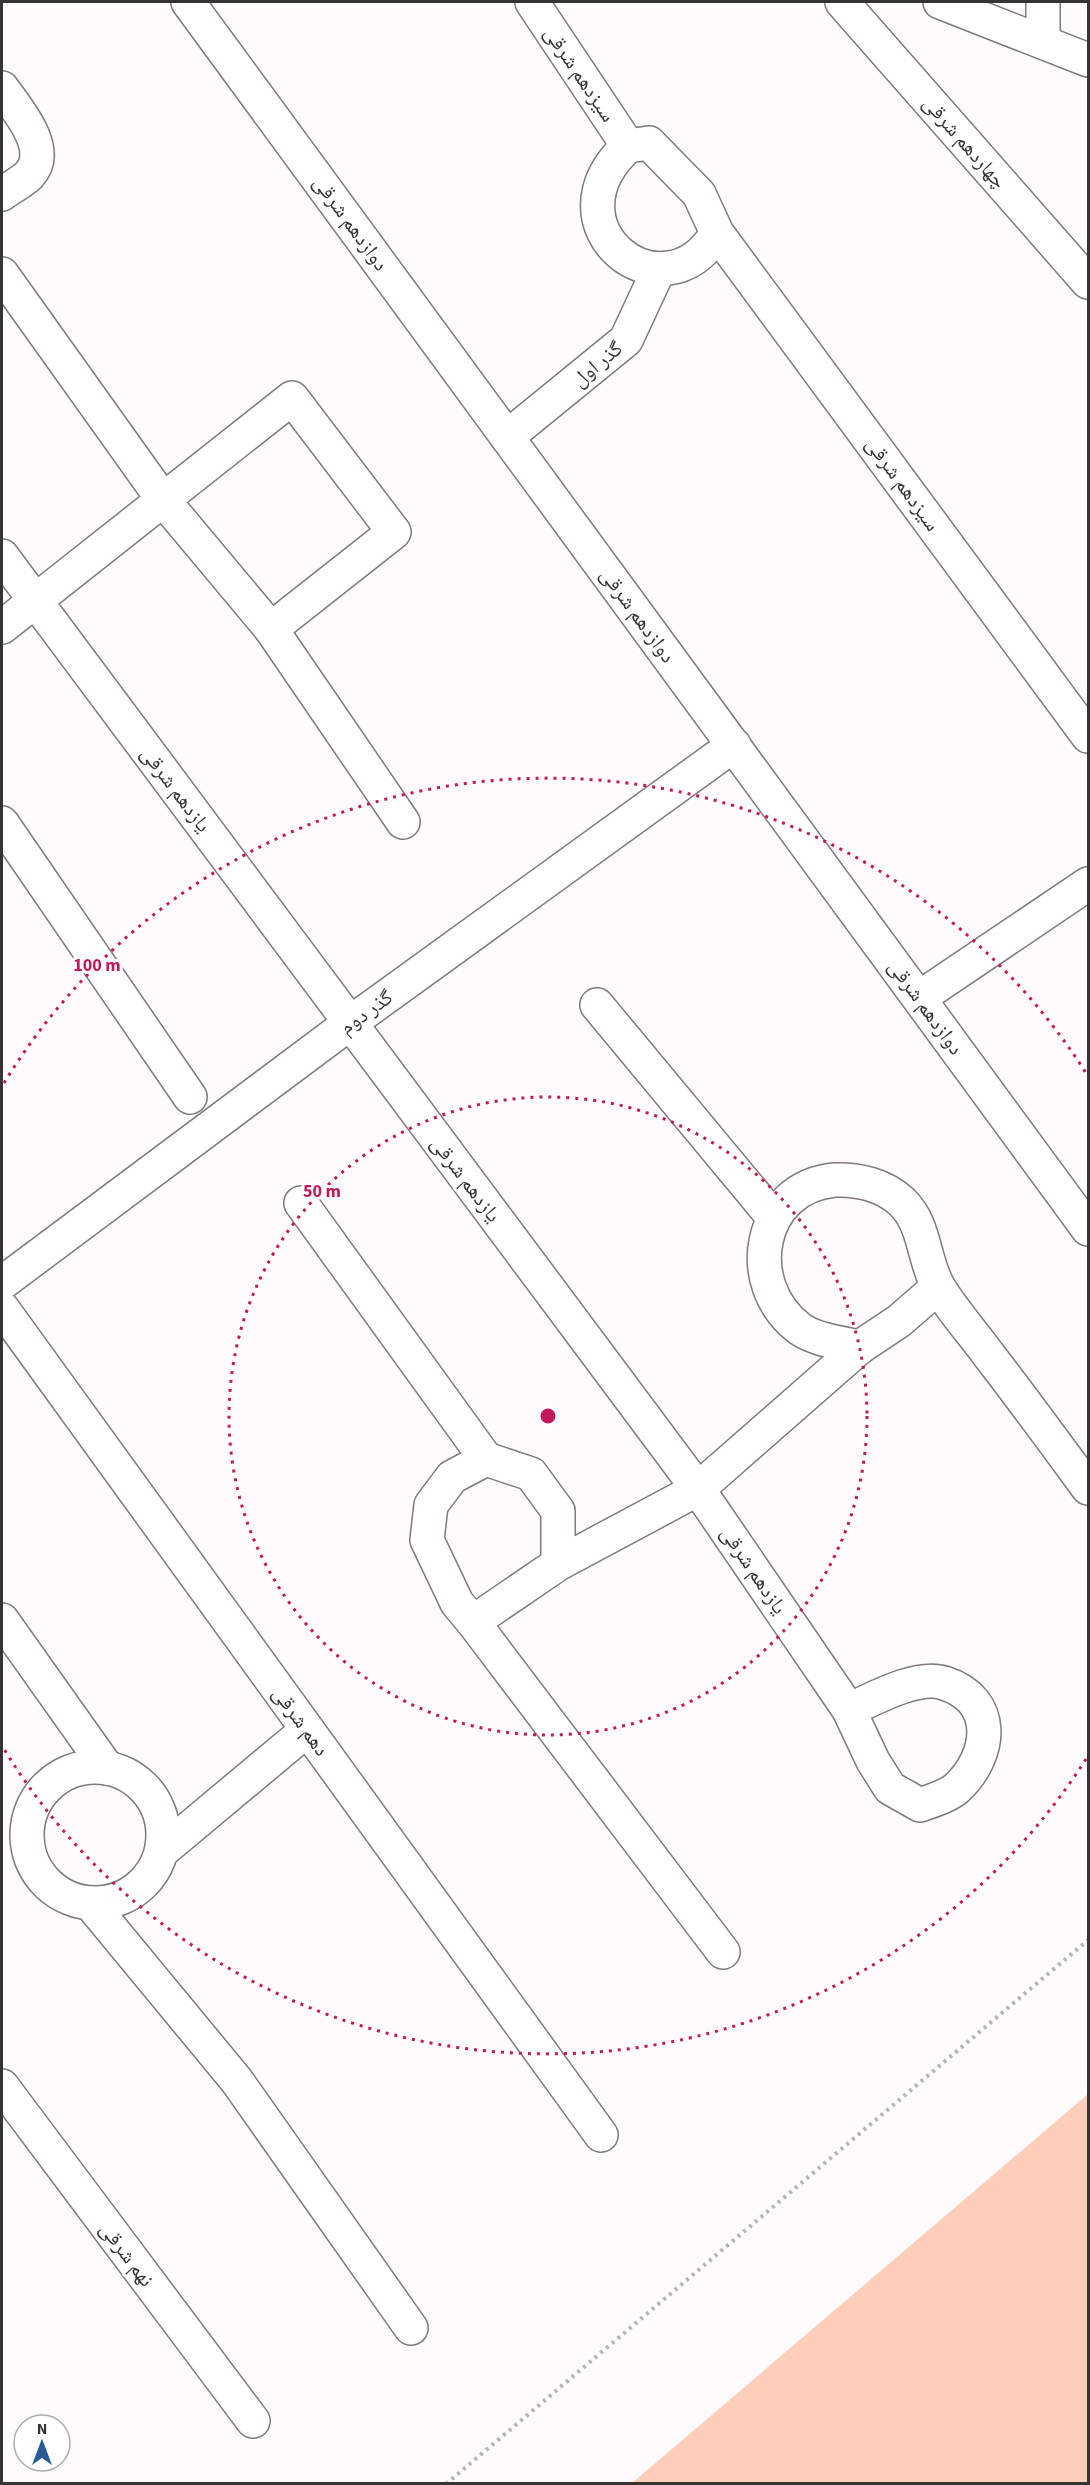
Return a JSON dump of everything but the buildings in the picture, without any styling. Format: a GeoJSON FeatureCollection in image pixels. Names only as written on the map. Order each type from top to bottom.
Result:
{"type":"FeatureCollection","features":[{"type":"Feature","properties":{"kind":"street","name":"دوازدهم شرقی"},"geometry":{"type":"LineString","coordinates":[[188,2],[1089,1229]]}},
{"type":"Feature","properties":{"kind":"street","name":"سیزدهم شرقی"},"geometry":{"type":"LineString","coordinates":[[532,2],[628,146]]}},
{"type":"Feature","properties":{"kind":"street","name":"چهاردهم شرقی"},"geometry":{"type":"LineString","coordinates":[[842,2],[1089,282]]}},
{"type":"Feature","properties":{"kind":"street"},"geometry":{"type":"LineString","coordinates":[[940,2],[1089,60]]}},
{"type":"Feature","properties":{"kind":"street"},"geometry":{"type":"LineString","coordinates":[[1043,2],[1043,42]]}},
{"type":"Feature","properties":{"kind":"street"},"geometry":{"type":"LineString","coordinates":[[2,88],[38,145],[37,162],[30,175],[2,194]]}},
{"type":"Feature","properties":{"kind":"street"},"geometry":{"type":"LineString","coordinates":[[649,143],[699,194],[717,233],[711,245],[687,263],[658,270],[629,262],[607,240],[597,212],[601,182],[607,170],[628,146],[649,143]]}},
{"type":"Feature","properties":{"kind":"street","name":"سیزدهم شرقی"},"geometry":{"type":"LineString","coordinates":[[717,233],[1089,736]]}},
{"type":"Feature","properties":{"kind":"street","name":"گذر اول"},"geometry":{"type":"LineString","coordinates":[[507,437],[626,340],[658,270]]}},
{"type":"Feature","properties":{"kind":"street"},"geometry":{"type":"LineString","coordinates":[[2,274],[164,501],[271,629],[403,822]]}},
{"type":"Feature","properties":{"kind":"street"},"geometry":{"type":"LineString","coordinates":[[2,627],[292,398],[394,532],[271,629]]}},
{"type":"Feature","properties":{"kind":"street","name":"یازدهم شرقی"},"geometry":{"type":"LineString","coordinates":[[2,556],[698,1489],[849,1710],[873,1761],[890,1788],[920,1805],[956,1790],[980,1758],[985,1722],[972,1699],[943,1682],[903,1685],[849,1710]]}},
{"type":"Feature","properties":{"kind":"street","name":"گذر دوم"},"geometry":{"type":"LineString","coordinates":[[2,1283],[350,1023],[734,745]]}},
{"type":"Feature","properties":{"kind":"street"},"geometry":{"type":"LineString","coordinates":[[2,823],[190,1097]]}},
{"type":"Feature","properties":{"kind":"street"},"geometry":{"type":"LineString","coordinates":[[919,998],[1089,884]]}},
{"type":"Feature","properties":{"kind":"street"},"geometry":{"type":"LineString","coordinates":[[597,1005],[773,1217]]}},
{"type":"Feature","properties":{"kind":"street"},"geometry":{"type":"LineString","coordinates":[[860,1347],[827,1340],[801,1330],[781,1311],[768,1288],[762,1261],[773,1217],[800,1192],[825,1181],[853,1179],[879,1187],[902,1202],[918,1224],[938,1287],[1089,1488]]}},
{"type":"Feature","properties":{"kind":"street"},"geometry":{"type":"LineString","coordinates":[[301,1203],[486,1459],[531,1474],[558,1511],[558,1564]]}},
{"type":"Feature","properties":{"kind":"street"},"geometry":{"type":"LineString","coordinates":[[473,1622],[558,1564],[698,1489],[860,1347],[899,1321],[938,1287]]}},
{"type":"Feature","properties":{"kind":"street","name":"دهم شرقی"},"geometry":{"type":"LineString","coordinates":[[2,1308],[601,2135]]}},
{"type":"Feature","properties":{"kind":"street"},"geometry":{"type":"LineString","coordinates":[[486,1459],[452,1477],[431,1505],[427,1540],[457,1603],[723,1952]]}},
{"type":"Feature","properties":{"kind":"street"},"geometry":{"type":"LineString","coordinates":[[2,1620],[107,1768]]}},
{"type":"Feature","properties":{"kind":"street"},"geometry":{"type":"LineString","coordinates":[[162,1851],[308,1730]]}},
{"type":"Feature","properties":{"kind":"street"},"geometry":{"type":"LineString","coordinates":[[85,1768],[107,1768],[128,1775],[146,1789],[158,1807],[164,1829],[162,1851],[155,1869],[143,1884],[127,1895],[110,1902],[90,1903],[68,1898],[50,1886],[36,1869],[28,1848],[27,1827],[33,1805],[46,1788],[64,1774],[85,1768]]}},
{"type":"Feature","properties":{"kind":"street"},"geometry":{"type":"LineString","coordinates":[[90,1903],[237,2081],[411,2328]]}},
{"type":"Feature","properties":{"kind":"street","name":"نهم شرقی"},"geometry":{"type":"LineString","coordinates":[[2,2086],[253,2421]]}},
{"type":"Feature","properties":{"kind":"path"},"geometry":{"type":"LineString","coordinates":[[446,2484],[1089,1940]]}},
{"type":"Feature","properties":{"kind":"shaded area"},"geometry":{"type":"Polygon","coordinates":[[[1088,2094],[1088,2483],[632,2483],[1088,2094]]]}}]}
